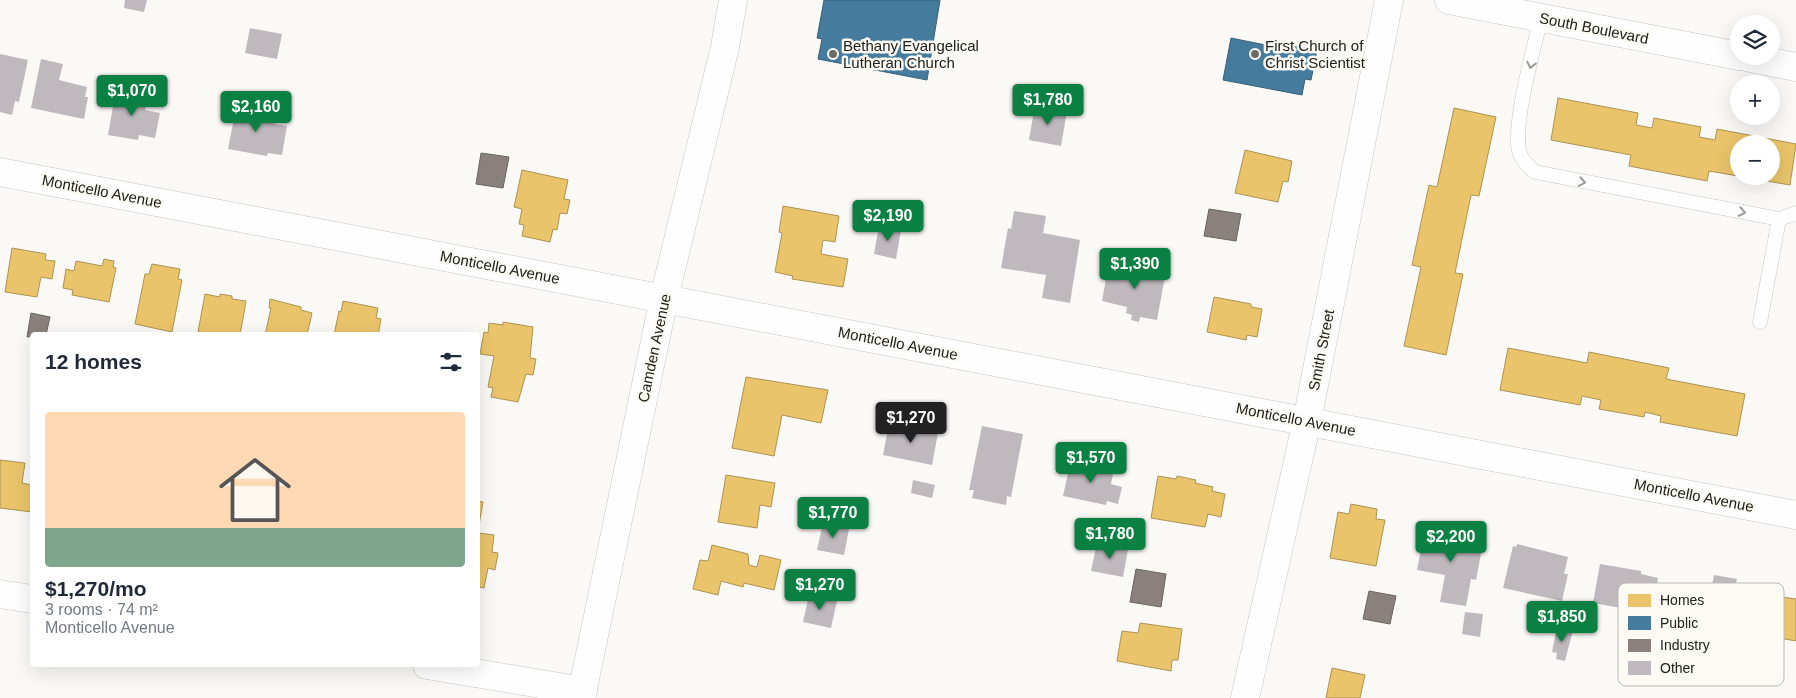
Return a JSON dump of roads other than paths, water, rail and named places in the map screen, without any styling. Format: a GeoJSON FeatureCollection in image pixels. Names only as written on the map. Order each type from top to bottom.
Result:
{"type":"FeatureCollection","features":[{"type":"Feature","properties":{"kind":"street","name":"Camden Avenue"},"geometry":{"type":"LineString","coordinates":[[582,694],[664,298],[725,47],[733,0]]}},
{"type":"Feature","properties":{"kind":"street","name":"Smith Street"},"geometry":{"type":"LineString","coordinates":[[1246,698],[1307,421],[1389,0]]}},
{"type":"Feature","properties":{"kind":"street","name":"South Boulevard"},"geometry":{"type":"LineString","coordinates":[[1449,0],[1730,54]]}},
{"type":"Feature","properties":{"kind":"street","name":"South Boulevard"},"geometry":{"type":"LineString","coordinates":[[1780,64],[1796,67]]}},
{"type":"Feature","properties":{"kind":"street","name":"Monticello Avenue"},"geometry":{"type":"LineString","coordinates":[[0,172],[1796,515]]}},
{"type":"Feature","properties":{"kind":"street"},"geometry":{"type":"LineString","coordinates":[[0,594],[30,599]]}},
{"type":"Feature","properties":{"kind":"street"},"geometry":{"type":"LineString","coordinates":[[438,667],[582,694]]}},
{"type":"Feature","properties":{"kind":"lane"},"geometry":{"type":"LineString","coordinates":[[1541,18],[1521,112],[1519,133],[1519,152],[1535,172],[1779,219],[1796,213]]}},
{"type":"Feature","properties":{"kind":"lane"},"geometry":{"type":"LineString","coordinates":[[1760,322],[1779,219]]}},
{"type":"Feature","properties":{"kind":"place","name":"Bethany Evangelical Lutheran Church"},"geometry":{"type":"Point","coordinates":[833,54]}},
{"type":"Feature","properties":{"kind":"place","name":"First Church of Christ Scientist"},"geometry":{"type":"Point","coordinates":[1255,54]}}]}
